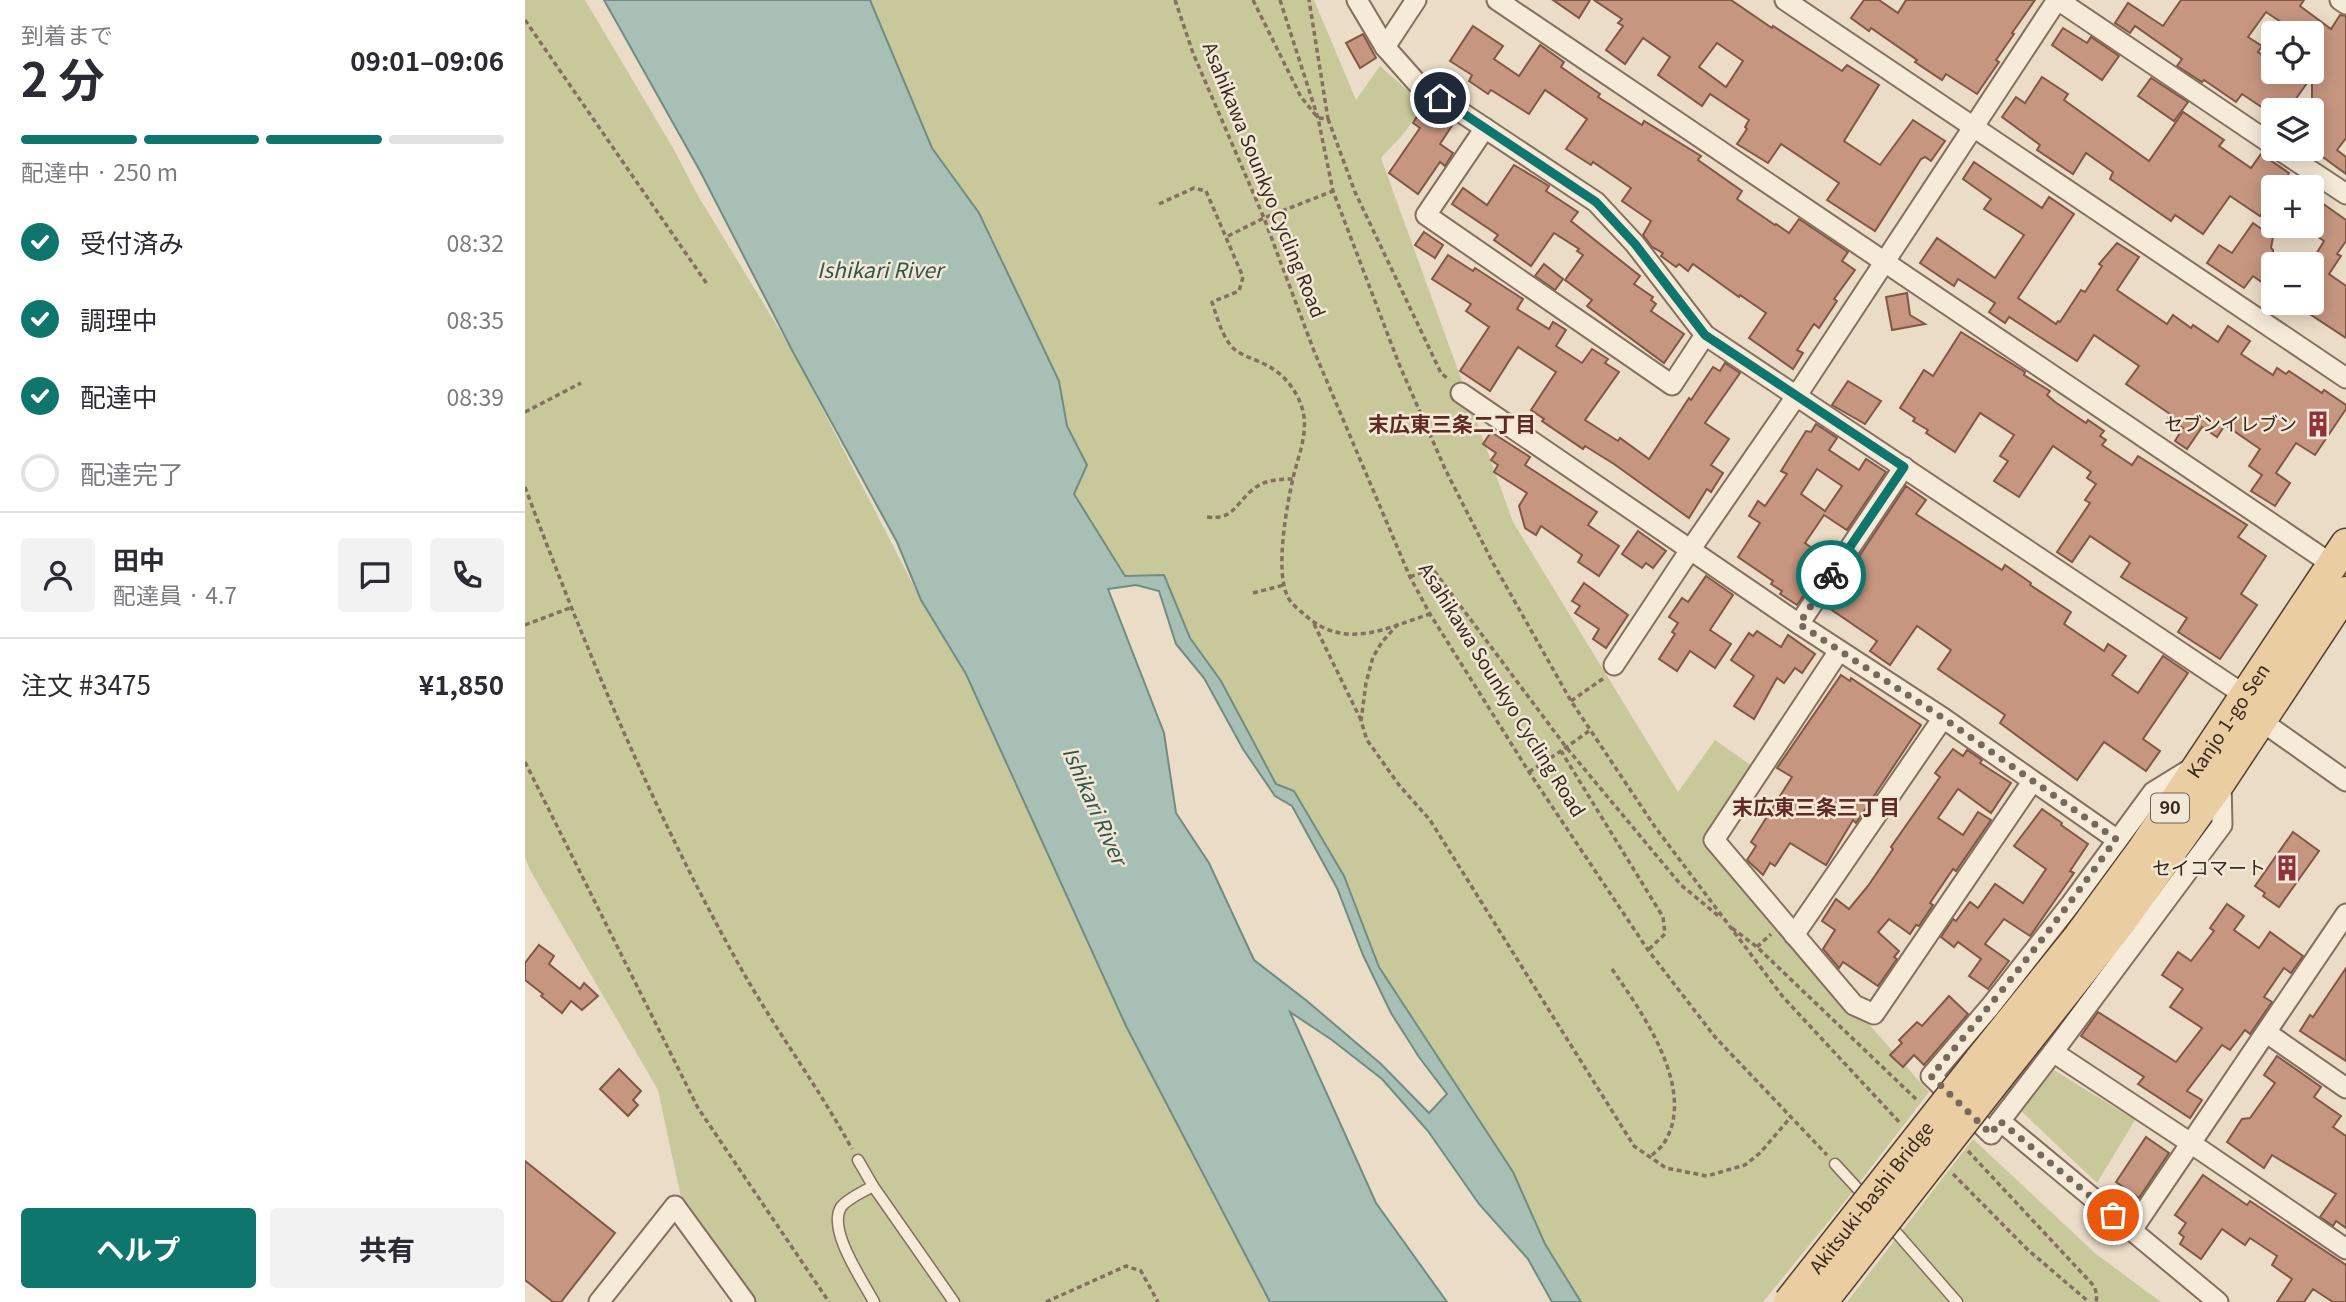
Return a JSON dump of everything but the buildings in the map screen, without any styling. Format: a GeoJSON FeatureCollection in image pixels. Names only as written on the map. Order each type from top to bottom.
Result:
{"type":"FeatureCollection","features":[{"type":"Feature","properties":{"kind":"main road","name":"Kanjo 1-go Sen"},"geometry":{"type":"LineString","coordinates":[[1989,1069],[2077,939],[2143,849],[2211,772],[2253,708],[2339,554]]}},
{"type":"Feature","properties":{"kind":"main road","name":"Kanjo 1-go Sen"},"geometry":{"type":"LineString","coordinates":[[2253,708],[2346,592]]}},
{"type":"Feature","properties":{"kind":"main road","name":"Akitsuki-bashi Bridge"},"geometry":{"type":"LineString","coordinates":[[1789,1302],[1989,1069]]}},
{"type":"Feature","properties":{"kind":"main road","name":"Akitsuki-bashi Bridge"},"geometry":{"type":"LineString","coordinates":[[1822,1302],[1989,1069]]}},
{"type":"Feature","properties":{"kind":"street"},"geometry":{"type":"LineString","coordinates":[[1357,0],[1385,47],[1417,83],[1596,202],[1635,244],[1705,335],[1904,467],[2253,708],[2346,781]]}},
{"type":"Feature","properties":{"kind":"street"},"geometry":{"type":"LineString","coordinates":[[1385,47],[1416,0]]}},
{"type":"Feature","properties":{"kind":"street"},"geometry":{"type":"LineString","coordinates":[[1497,0],[1886,261],[2339,554]]}},
{"type":"Feature","properties":{"kind":"street"},"geometry":{"type":"LineString","coordinates":[[1785,0],[2346,378]]}},
{"type":"Feature","properties":{"kind":"street"},"geometry":{"type":"LineString","coordinates":[[1614,665],[1797,395],[2057,0],[2261,137]]}},
{"type":"Feature","properties":{"kind":"street"},"geometry":{"type":"LineString","coordinates":[[2340,0],[2346,4]]}},
{"type":"Feature","properties":{"kind":"street"},"geometry":{"type":"LineString","coordinates":[[1485,128],[1426,215],[1672,386],[1705,335]]}},
{"type":"Feature","properties":{"kind":"street"},"geometry":{"type":"LineString","coordinates":[[2296,161],[2346,194]]}},
{"type":"Feature","properties":{"kind":"street"},"geometry":{"type":"LineString","coordinates":[[1461,393],[1839,651],[1943,718],[2116,839]]}},
{"type":"Feature","properties":{"kind":"street"},"geometry":{"type":"LineString","coordinates":[[1799,624],[1904,467]]}},
{"type":"Feature","properties":{"kind":"street"},"geometry":{"type":"LineString","coordinates":[[1839,651],[1714,840],[1853,1005],[1874,1014],[2032,782]]}},
{"type":"Feature","properties":{"kind":"street"},"geometry":{"type":"LineString","coordinates":[[1794,935],[1943,718]]}},
{"type":"Feature","properties":{"kind":"street"},"geometry":{"type":"LineString","coordinates":[[2211,772],[2222,825],[1991,1134],[1931,1076],[2070,905],[2116,839],[2153,792],[2211,772]]}},
{"type":"Feature","properties":{"kind":"street"},"geometry":{"type":"LineString","coordinates":[[2132,1230],[2346,914]]}},
{"type":"Feature","properties":{"kind":"street"},"geometry":{"type":"LineString","coordinates":[[2267,1033],[2346,1088]]}},
{"type":"Feature","properties":{"kind":"street"},"geometry":{"type":"LineString","coordinates":[[2053,1052],[2346,1250]]}},
{"type":"Feature","properties":{"kind":"street"},"geometry":{"type":"LineString","coordinates":[[2000,1121],[2218,1302]]}},
{"type":"Feature","properties":{"kind":"street"},"geometry":{"type":"LineString","coordinates":[[599,1302],[675,1206],[745,1302]]}},
{"type":"Feature","properties":{"kind":"lane"},"geometry":{"type":"LineString","coordinates":[[857,1160],[954,1302]]}},
{"type":"Feature","properties":{"kind":"lane"},"geometry":{"type":"LineString","coordinates":[[1835,1164],[1957,1302]]}},
{"type":"Feature","properties":{"kind":"lane"},"geometry":{"type":"LineString","coordinates":[[873,1186],[844,1204],[839,1210],[837,1222],[843,1243],[874,1302]]}},
{"type":"Feature","properties":{"kind":"path","name":"Asahikawa Sounkyo Cycling Road"},"geometry":{"type":"LineString","coordinates":[[1175,0],[1193,53],[1264,218],[1314,351],[1410,577],[1430,614],[1529,772],[1647,950],[1716,1037],[1835,1164]]}},
{"type":"Feature","properties":{"kind":"path"},"geometry":{"type":"LineString","coordinates":[[1253,0],[1301,97],[1318,118],[1328,119]]}},
{"type":"Feature","properties":{"kind":"path"},"geometry":{"type":"LineString","coordinates":[[1280,0],[1318,118],[1333,191],[1399,364],[1446,471],[1493,563],[1571,701],[1655,827],[1783,997],[1906,1129]]}},
{"type":"Feature","properties":{"kind":"path"},"geometry":{"type":"LineString","coordinates":[[1309,0],[1328,119],[1355,192],[1441,373],[1461,393]]}},
{"type":"Feature","properties":{"kind":"path"},"geometry":{"type":"LineString","coordinates":[[525,20],[708,284]]}},
{"type":"Feature","properties":{"kind":"path"},"geometry":{"type":"LineString","coordinates":[[1159,204],[1194,188],[1206,191],[1244,276],[1239,291],[1212,302],[1221,329],[1232,348],[1268,366],[1292,386],[1303,411],[1304,437],[1293,479],[1282,550],[1281,569],[1288,597],[1313,622],[1330,632],[1346,634],[1364,635],[1430,614]]}},
{"type":"Feature","properties":{"kind":"path"},"geometry":{"type":"LineString","coordinates":[[1228,236],[1264,218],[1333,191]]}},
{"type":"Feature","properties":{"kind":"path"},"geometry":{"type":"LineString","coordinates":[[525,412],[581,383]]}},
{"type":"Feature","properties":{"kind":"path"},"geometry":{"type":"LineString","coordinates":[[1207,517],[1219,518],[1232,512],[1252,490],[1265,483],[1275,479],[1293,479]]}},
{"type":"Feature","properties":{"kind":"path"},"geometry":{"type":"LineString","coordinates":[[525,487],[570,608],[668,832],[744,974],[832,1113],[857,1160]]}},
{"type":"Feature","properties":{"kind":"path"},"geometry":{"type":"LineString","coordinates":[[1410,577],[1425,571],[1435,572],[1563,749],[1681,885],[1757,947],[1921,1104]]}},
{"type":"Feature","properties":{"kind":"path"},"geometry":{"type":"LineString","coordinates":[[1253,593],[1284,585]]}},
{"type":"Feature","properties":{"kind":"path"},"geometry":{"type":"LineString","coordinates":[[525,625],[570,608]]}},
{"type":"Feature","properties":{"kind":"path"},"geometry":{"type":"LineString","coordinates":[[1313,622],[1361,721],[1367,740],[1399,785],[1430,820],[1634,1146],[1665,1168],[1707,1176],[1745,1166],[1790,1118]]}},
{"type":"Feature","properties":{"kind":"path"},"geometry":{"type":"LineString","coordinates":[[1361,721],[1366,682],[1373,657],[1398,624]]}},
{"type":"Feature","properties":{"kind":"path"},"geometry":{"type":"LineString","coordinates":[[1571,701],[1600,682]]}},
{"type":"Feature","properties":{"kind":"path"},"geometry":{"type":"LineString","coordinates":[[1529,772],[1590,730]]}},
{"type":"Feature","properties":{"kind":"path"},"geometry":{"type":"LineString","coordinates":[[1563,749],[1663,917],[1665,934],[1647,950]]}},
{"type":"Feature","properties":{"kind":"path"},"geometry":{"type":"LineString","coordinates":[[525,762],[698,1108],[829,1302]]}},
{"type":"Feature","properties":{"kind":"path"},"geometry":{"type":"LineString","coordinates":[[1612,969],[1647,1020],[1671,1079],[1675,1105],[1671,1129],[1664,1144],[1649,1158]]}},
{"type":"Feature","properties":{"kind":"path"},"geometry":{"type":"LineString","coordinates":[[1959,1142],[2094,1286],[2098,1295],[2096,1302]]}},
{"type":"Feature","properties":{"kind":"path"},"geometry":{"type":"LineString","coordinates":[[1946,1166],[2028,1250],[2089,1302]]}},
{"type":"Feature","properties":{"kind":"path"},"geometry":{"type":"LineString","coordinates":[[1047,1302],[1126,1266],[1141,1271],[1158,1302]]}},
{"type":"Feature","properties":{"kind":"green space"},"geometry":{"type":"Polygon","coordinates":[[[525,0],[585,0],[673,148],[697,194],[793,352],[921,600],[966,674],[1212,1190],[1270,1302],[754,1302],[682,1202],[658,1090],[530,870],[525,857],[525,0]]]}},
{"type":"Feature","properties":{"kind":"green space"},"geometry":{"type":"Polygon","coordinates":[[[870,0],[1314,0],[1356,100],[1380,66],[1424,105],[1405,132],[1381,158],[1513,522],[1678,792],[1715,740],[1755,768],[1708,843],[1929,1092],[1763,1302],[1581,1302],[1545,1244],[1513,1172],[1379,967],[1344,876],[1276,784],[1221,681],[1190,638],[1164,575],[1125,576],[1074,494],[1087,464],[1067,427],[1059,381],[979,213],[932,148],[870,0]]]}},
{"type":"Feature","properties":{"kind":"green space"},"geometry":{"type":"Polygon","coordinates":[[[2054,1070],[2135,1120],[2097,1183],[2021,1111],[2054,1070]]]}},
{"type":"Feature","properties":{"kind":"green space"},"geometry":{"type":"Polygon","coordinates":[[[1973,1139],[2096,1254],[2161,1302],[1847,1302],[1973,1139]]]}},
{"type":"Feature","properties":{"kind":"water","name":"Ishikari River"},"geometry":{"type":"Polygon","coordinates":[[[604,0],[870,0],[932,148],[979,213],[1059,381],[1067,426],[1087,465],[1074,494],[1125,576],[1164,575],[1190,638],[1221,681],[1276,784],[1294,791],[1344,876],[1379,967],[1513,1172],[1545,1244],[1581,1302],[1552,1302],[1528,1259],[1479,1204],[1428,1131],[1382,1079],[1290,1012],[1376,1203],[1447,1302],[1270,1302],[1126,1026],[966,674],[921,600],[897,542],[793,352],[700,171],[604,0]],[[1136,585],[1108,589],[1164,733],[1176,813],[1209,863],[1254,960],[1381,1064],[1429,1113],[1447,1094],[1391,1013],[1363,955],[1337,888],[1292,806],[1275,796],[1243,749],[1204,678],[1176,644],[1159,591],[1136,585]]]}},
{"type":"Feature","properties":{"kind":"way so far"},"geometry":{"type":"LineString","coordinates":[[1831,575],[1799,624],[1943,718],[2116,839],[2070,905],[1990,1007],[1931,1076],[1991,1134],[2000,1121],[2113,1215]]}},
{"type":"Feature","properties":{"kind":"place","name":"セブンイレブン"},"geometry":{"type":"Point","coordinates":[2318,424]}},
{"type":"Feature","properties":{"kind":"place","name":"セイコマート"},"geometry":{"type":"Point","coordinates":[2287,868]}},
{"type":"Feature","properties":{"kind":"district","name":"末広東三条二丁目"},"geometry":{"type":"Point","coordinates":[1452,425]}},
{"type":"Feature","properties":{"kind":"district","name":"末広東三条三丁目"},"geometry":{"type":"Point","coordinates":[1816,808]}},
{"type":"Feature","properties":{"kind":"route"},"geometry":{"type":"LineString","coordinates":[[1440,98],[1596,202],[1635,244],[1705,335],[1904,467],[1831,575]]}}]}
